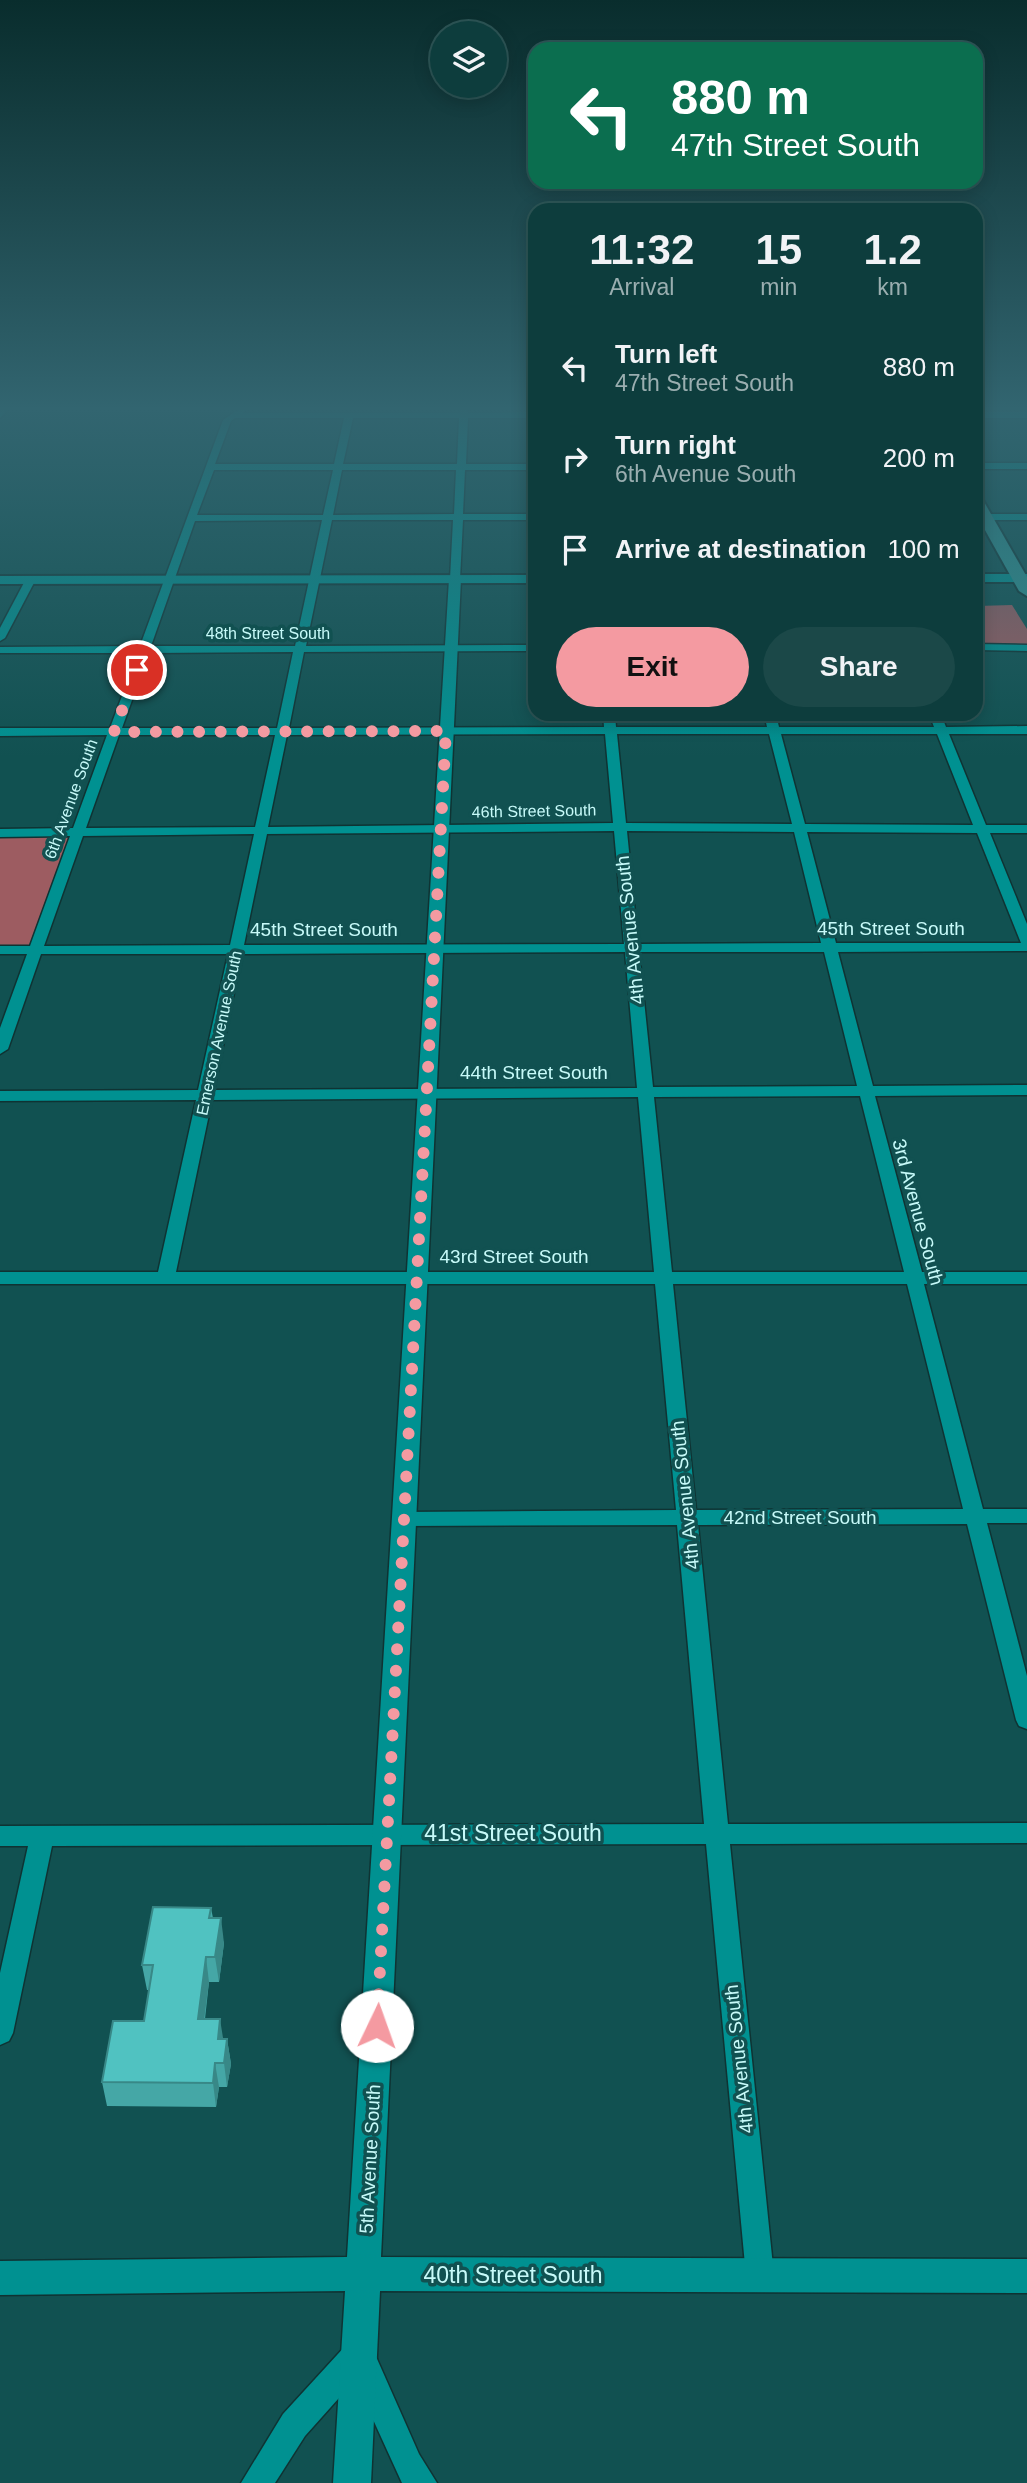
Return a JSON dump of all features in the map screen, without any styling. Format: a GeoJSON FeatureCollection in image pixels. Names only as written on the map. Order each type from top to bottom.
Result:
{"type":"FeatureCollection","features":[{"type":"Feature","properties":{"kind":"main road"},"geometry":{"type":"LineString","coordinates":[[987,526],[1025,582]]}},
{"type":"Feature","properties":{"kind":"main road"},"geometry":{"type":"LineString","coordinates":[[0,580],[528,579]]}},
{"type":"Feature","properties":{"kind":"main road"},"geometry":{"type":"LineString","coordinates":[[983,579],[1025,582]]}},
{"type":"Feature","properties":{"kind":"street","name":"6th Avenue South"},"geometry":{"type":"LineString","coordinates":[[0,1049],[190,526]]}},
{"type":"Feature","properties":{"kind":"street","name":"Emerson Avenue South"},"geometry":{"type":"LineString","coordinates":[[166,1279],[325,526]]}},
{"type":"Feature","properties":{"kind":"street","name":"5th Avenue South"},"geometry":{"type":"LineString","coordinates":[[352,2483],[458,526]]}},
{"type":"Feature","properties":{"kind":"street"},"geometry":{"type":"LineString","coordinates":[[0,638],[30,579]]}},
{"type":"Feature","properties":{"kind":"street"},"geometry":{"type":"LineString","coordinates":[[983,647],[1027,648]]}},
{"type":"Feature","properties":{"kind":"street","name":"48th Street South"},"geometry":{"type":"LineString","coordinates":[[0,649],[528,648]]}},
{"type":"Feature","properties":{"kind":"street"},"geometry":{"type":"LineString","coordinates":[[938,721],[1027,941]]}},
{"type":"Feature","properties":{"kind":"street"},"geometry":{"type":"LineString","coordinates":[[0,732],[446,731],[610,722],[771,722],[942,730],[1027,730]]}},
{"type":"Feature","properties":{"kind":"street","name":"4th Avenue South"},"geometry":{"type":"LineString","coordinates":[[610,722],[760,2276]]}},
{"type":"Feature","properties":{"kind":"street","name":"3rd Avenue South"},"geometry":{"type":"LineString","coordinates":[[771,722],[1027,1720]]}},
{"type":"Feature","properties":{"kind":"street","name":"46th Street South"},"geometry":{"type":"LineString","coordinates":[[0,833],[441,831],[621,827],[1027,829]]}},
{"type":"Feature","properties":{"kind":"street","name":"45th Street South"},"geometry":{"type":"LineString","coordinates":[[0,950],[1027,947]]}},
{"type":"Feature","properties":{"kind":"street","name":"44th Street South"},"geometry":{"type":"LineString","coordinates":[[0,1096],[1027,1090]]}},
{"type":"Feature","properties":{"kind":"street","name":"43rd Street South"},"geometry":{"type":"LineString","coordinates":[[0,1278],[1027,1278]]}},
{"type":"Feature","properties":{"kind":"street","name":"42nd Street South"},"geometry":{"type":"LineString","coordinates":[[404,1519],[1027,1516]]}},
{"type":"Feature","properties":{"kind":"street","name":"41st Street South"},"geometry":{"type":"LineString","coordinates":[[0,1836],[1027,1833]]}},
{"type":"Feature","properties":{"kind":"street"},"geometry":{"type":"LineString","coordinates":[[0,2032],[41,1836]]}},
{"type":"Feature","properties":{"kind":"street","name":"40th Street South"},"geometry":{"type":"LineString","coordinates":[[0,2278],[364,2274],[1027,2276]]}},
{"type":"Feature","properties":{"kind":"street"},"geometry":{"type":"LineString","coordinates":[[257,2483],[294,2425],[359,2354],[408,2465],[421,2483]]}},
{"type":"Feature","properties":{"kind":"shaded area"},"geometry":{"type":"Polygon","coordinates":[[[1012,605],[1027,629],[1027,644],[983,644],[983,606],[1012,605]]]}},
{"type":"Feature","properties":{"kind":"shaded area"},"geometry":{"type":"Polygon","coordinates":[[[0,836],[69,836],[29,946],[0,946],[0,836]]]}},
{"type":"Feature","properties":{"kind":"building"},"geometry":{"type":"Polygon","coordinates":[[[153,1907],[211,1908],[209,1918],[221,1918],[215,1957],[206,1957],[198,2019],[220,2019],[218,2039],[227,2039],[224,2063],[215,2063],[213,2083],[102,2082],[113,2021],[144,2021],[153,1965],[142,1965],[153,1907]]]}},
{"type":"Feature","properties":{"kind":"route"},"geometry":{"type":"LineString","coordinates":[[137,670],[114,732],[446,731],[377,2026]]}}]}
